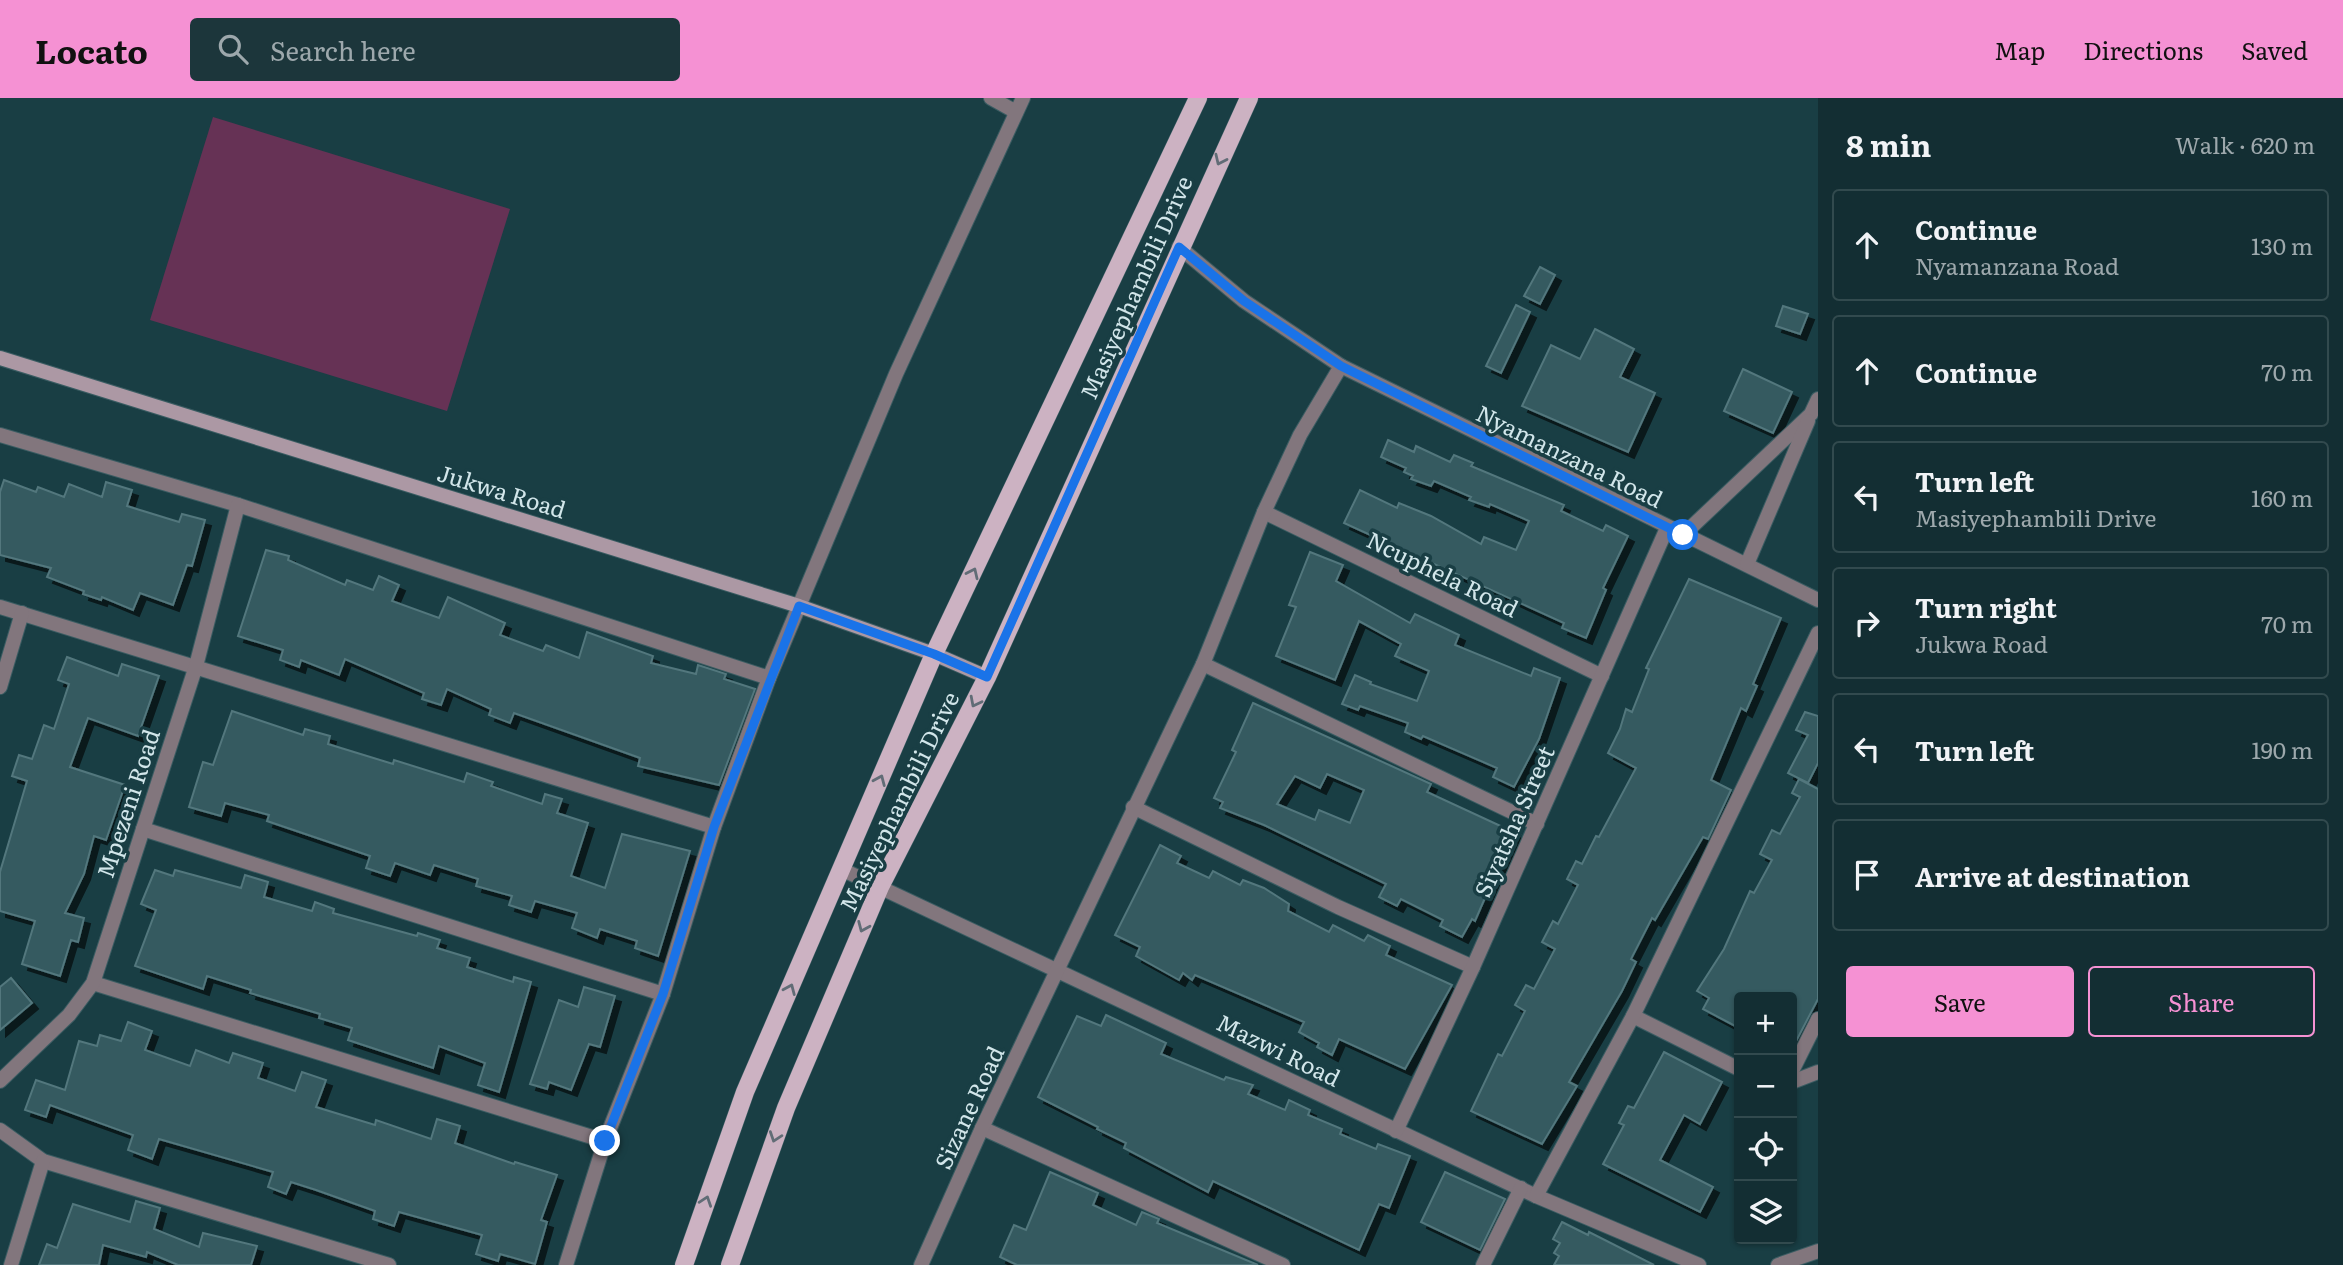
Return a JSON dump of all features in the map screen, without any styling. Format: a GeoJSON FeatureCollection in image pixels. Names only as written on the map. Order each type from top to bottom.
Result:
{"type":"FeatureCollection","features":[{"type":"Feature","properties":{"kind":"main road","name":"Masiyephambili Drive"},"geometry":{"type":"LineString","coordinates":[[684,1265],[745,1092],[934,654],[1198,98]]}},
{"type":"Feature","properties":{"kind":"main road","name":"Masiyephambili Drive"},"geometry":{"type":"LineString","coordinates":[[730,1265],[786,1108],[880,887],[987,677],[1179,247],[1249,98]]}},
{"type":"Feature","properties":{"kind":"street"},"geometry":{"type":"LineString","coordinates":[[991,98],[1016,113]]}},
{"type":"Feature","properties":{"kind":"street"},"geometry":{"type":"LineString","coordinates":[[566,1265],[605,1141],[663,994],[714,827],[769,678],[896,374],[1023,98]]}},
{"type":"Feature","properties":{"kind":"street","name":"Nyamanzana Road"},"geometry":{"type":"LineString","coordinates":[[1179,247],[1244,301],[1341,366],[1818,600]]}},
{"type":"Feature","properties":{"kind":"street","name":"Jukwa Road"},"geometry":{"type":"LineString","coordinates":[[0,358],[799,606],[934,654],[987,677]]}},
{"type":"Feature","properties":{"kind":"street","name":"Sizane Road"},"geometry":{"type":"LineString","coordinates":[[921,1265],[982,1128],[1202,664],[1264,512],[1300,435],[1341,366]]}},
{"type":"Feature","properties":{"kind":"street"},"geometry":{"type":"LineString","coordinates":[[1747,564],[1814,416],[1818,399]]}},
{"type":"Feature","properties":{"kind":"street"},"geometry":{"type":"LineString","coordinates":[[1683,535],[1814,416]]}},
{"type":"Feature","properties":{"kind":"street"},"geometry":{"type":"LineString","coordinates":[[0,435],[238,505],[769,678]]}},
{"type":"Feature","properties":{"kind":"street","name":"Mpezeni Road"},"geometry":{"type":"LineString","coordinates":[[0,1081],[69,1015],[93,983],[196,666],[238,505]]}},
{"type":"Feature","properties":{"kind":"street","name":"Ncuphela Road"},"geometry":{"type":"LineString","coordinates":[[1264,512],[1602,676]]}},
{"type":"Feature","properties":{"kind":"street","name":"Siyatsha Street"},"geometry":{"type":"LineString","coordinates":[[1396,1131],[1473,967],[1667,528]]}},
{"type":"Feature","properties":{"kind":"street"},"geometry":{"type":"LineString","coordinates":[[0,607],[714,827]]}},
{"type":"Feature","properties":{"kind":"street"},"geometry":{"type":"LineString","coordinates":[[0,687],[22,614]]}},
{"type":"Feature","properties":{"kind":"street"},"geometry":{"type":"LineString","coordinates":[[1536,1196],[1633,1016],[1818,633]]}},
{"type":"Feature","properties":{"kind":"street"},"geometry":{"type":"LineString","coordinates":[[1202,664],[1537,824]]}},
{"type":"Feature","properties":{"kind":"street"},"geometry":{"type":"LineString","coordinates":[[1133,807],[1338,907],[1473,967]]}},
{"type":"Feature","properties":{"kind":"street"},"geometry":{"type":"LineString","coordinates":[[143,829],[663,994]]}},
{"type":"Feature","properties":{"kind":"street","name":"Mazwi Road"},"geometry":{"type":"LineString","coordinates":[[841,869],[1058,968],[1536,1196],[1677,1261],[1699,1265]]}},
{"type":"Feature","properties":{"kind":"street"},"geometry":{"type":"LineString","coordinates":[[93,983],[605,1141]]}},
{"type":"Feature","properties":{"kind":"street"},"geometry":{"type":"LineString","coordinates":[[1633,1016],[1734,1066]]}},
{"type":"Feature","properties":{"kind":"street"},"geometry":{"type":"LineString","coordinates":[[1797,1061],[1818,1019]]}},
{"type":"Feature","properties":{"kind":"street"},"geometry":{"type":"LineString","coordinates":[[1797,1080],[1818,1072]]}},
{"type":"Feature","properties":{"kind":"street"},"geometry":{"type":"LineString","coordinates":[[982,1128],[1283,1265]]}},
{"type":"Feature","properties":{"kind":"street"},"geometry":{"type":"LineString","coordinates":[[0,1130],[43,1161],[389,1265]]}},
{"type":"Feature","properties":{"kind":"street"},"geometry":{"type":"LineString","coordinates":[[10,1265],[43,1161]]}},
{"type":"Feature","properties":{"kind":"street"},"geometry":{"type":"LineString","coordinates":[[1483,1265],[1521,1188]]}},
{"type":"Feature","properties":{"kind":"street"},"geometry":{"type":"LineString","coordinates":[[1778,1265],[1818,1251]]}},
{"type":"Feature","properties":{"kind":"shaded area"},"geometry":{"type":"Polygon","coordinates":[[[213,117],[510,209],[447,411],[150,320],[213,117]]]}},
{"type":"Feature","properties":{"kind":"building"},"geometry":{"type":"Polygon","coordinates":[[[1540,267],[1555,275],[1540,304],[1524,296],[1540,267]]]}},
{"type":"Feature","properties":{"kind":"building"},"geometry":{"type":"Polygon","coordinates":[[[1516,305],[1530,312],[1501,373],[1486,366],[1516,305]]]}},
{"type":"Feature","properties":{"kind":"building"},"geometry":{"type":"Polygon","coordinates":[[[1783,306],[1808,314],[1800,334],[1776,326],[1783,306]]]}},
{"type":"Feature","properties":{"kind":"building"},"geometry":{"type":"Polygon","coordinates":[[[1595,329],[1634,349],[1620,377],[1655,393],[1628,452],[1522,406],[1551,345],[1580,359],[1595,329]]]}},
{"type":"Feature","properties":{"kind":"building"},"geometry":{"type":"Polygon","coordinates":[[[1743,369],[1792,392],[1773,433],[1724,411],[1743,369]]]}},
{"type":"Feature","properties":{"kind":"building"},"geometry":{"type":"Polygon","coordinates":[[[1388,440],[1414,452],[1416,446],[1450,462],[1454,455],[1473,463],[1471,466],[1564,505],[1561,511],[1603,531],[1606,525],[1628,536],[1603,588],[1606,590],[1586,638],[1562,628],[1564,623],[1344,523],[1360,490],[1397,508],[1399,503],[1431,516],[1481,544],[1484,537],[1516,550],[1529,521],[1490,504],[1489,507],[1469,500],[1471,497],[1434,481],[1431,486],[1411,479],[1413,476],[1404,472],[1406,468],[1381,457],[1388,440]]]}},
{"type":"Feature","properties":{"kind":"building"},"geometry":{"type":"Polygon","coordinates":[[[4,480],[36,492],[38,487],[64,497],[69,484],[102,497],[106,482],[132,490],[127,506],[179,522],[182,514],[205,520],[192,566],[187,565],[173,605],[140,593],[133,610],[102,597],[101,600],[83,594],[84,591],[47,577],[51,568],[0,555],[0,492],[4,480]]]}},
{"type":"Feature","properties":{"kind":"building"},"geometry":{"type":"Polygon","coordinates":[[[266,550],[289,556],[288,560],[345,585],[347,580],[373,590],[379,576],[399,585],[392,601],[439,618],[448,597],[505,623],[500,635],[543,651],[546,645],[579,658],[587,632],[653,656],[651,663],[696,674],[698,665],[726,674],[724,679],[755,689],[719,785],[638,766],[640,758],[514,713],[510,723],[489,715],[491,709],[447,689],[441,705],[422,699],[424,693],[345,659],[339,675],[301,660],[299,667],[280,660],[283,650],[238,636],[266,550]]]}},
{"type":"Feature","properties":{"kind":"building"},"geometry":{"type":"Polygon","coordinates":[[[1310,552],[1343,565],[1336,581],[1410,623],[1415,614],[1459,635],[1455,645],[1531,676],[1534,668],[1560,678],[1539,739],[1514,787],[1493,777],[1497,768],[1423,736],[1421,739],[1405,732],[1408,723],[1360,706],[1358,710],[1342,704],[1355,675],[1371,682],[1370,684],[1417,701],[1429,671],[1395,656],[1401,644],[1359,621],[1335,680],[1276,656],[1296,607],[1289,605],[1310,552]]]}},
{"type":"Feature","properties":{"kind":"building"},"geometry":{"type":"Polygon","coordinates":[[[1689,579],[1781,618],[1753,684],[1757,686],[1746,711],[1741,708],[1711,780],[1731,790],[1708,839],[1703,837],[1655,920],[1652,918],[1631,959],[1636,962],[1622,991],[1569,1082],[1577,1086],[1542,1144],[1471,1111],[1498,1054],[1502,1056],[1525,1011],[1515,1005],[1526,985],[1534,989],[1555,949],[1542,942],[1553,921],[1558,924],[1578,885],[1567,879],[1576,861],[1582,864],[1596,836],[1599,837],[1636,768],[1608,753],[1626,709],[1632,712],[1649,669],[1646,668],[1689,579]]]}},
{"type":"Feature","properties":{"kind":"building"},"geometry":{"type":"Polygon","coordinates":[[[67,657],[118,676],[122,664],[159,676],[138,736],[88,718],[70,767],[125,785],[106,840],[94,836],[84,874],[65,913],[84,918],[78,942],[71,940],[60,976],[22,964],[35,921],[0,911],[0,872],[27,781],[12,776],[19,755],[32,759],[44,725],[54,729],[69,684],[58,680],[67,657]]]}},
{"type":"Feature","properties":{"kind":"building"},"geometry":{"type":"Polygon","coordinates":[[[1253,703],[1431,784],[1427,792],[1520,835],[1498,868],[1475,921],[1472,919],[1462,937],[1440,926],[1443,920],[1401,899],[1397,906],[1379,897],[1386,884],[1264,825],[1220,808],[1223,802],[1214,798],[1236,752],[1232,750],[1253,703]],[[1327,774],[1320,788],[1295,776],[1277,804],[1315,820],[1319,810],[1350,823],[1364,790],[1327,774]]]}},
{"type":"Feature","properties":{"kind":"building"},"geometry":{"type":"Polygon","coordinates":[[[232,711],[303,735],[305,729],[330,736],[328,744],[393,764],[394,760],[464,782],[467,773],[493,782],[491,786],[542,804],[545,794],[562,799],[557,813],[588,823],[571,876],[605,888],[622,834],[690,851],[658,956],[635,948],[637,941],[600,929],[597,938],[572,928],[577,913],[535,901],[531,912],[509,905],[512,896],[476,886],[478,879],[434,865],[430,875],[395,863],[390,876],[366,868],[370,856],[267,821],[269,815],[225,803],[221,816],[189,807],[203,762],[213,765],[232,711]]]}},
{"type":"Feature","properties":{"kind":"building"},"geometry":{"type":"Polygon","coordinates":[[[1805,712],[1818,716],[1818,763],[1808,783],[1788,773],[1808,735],[1796,730],[1805,712]]]}},
{"type":"Feature","properties":{"kind":"building"},"geometry":{"type":"Polygon","coordinates":[[[1799,779],[1818,789],[1818,999],[1797,1039],[1797,992],[1734,992],[1734,1025],[1703,1009],[1709,998],[1697,991],[1724,949],[1750,891],[1754,893],[1772,860],[1760,854],[1772,830],[1780,834],[1800,797],[1792,793],[1799,779]]]}},
{"type":"Feature","properties":{"kind":"building"},"geometry":{"type":"Polygon","coordinates":[[[1160,845],[1181,856],[1177,863],[1209,878],[1213,871],[1240,885],[1243,880],[1264,888],[1289,904],[1288,911],[1329,932],[1333,925],[1364,941],[1368,935],[1390,946],[1386,955],[1452,985],[1405,1069],[1339,1039],[1332,1055],[1317,1047],[1319,1043],[1299,1032],[1304,1022],[1195,975],[1192,980],[1183,973],[1179,980],[1136,956],[1140,947],[1115,935],[1160,845]]]}},
{"type":"Feature","properties":{"kind":"building"},"geometry":{"type":"Polygon","coordinates":[[[155,870],[173,876],[175,870],[241,888],[245,875],[268,882],[264,897],[312,911],[315,902],[334,909],[333,913],[440,940],[437,948],[470,958],[467,967],[513,982],[514,977],[531,982],[499,1092],[478,1085],[485,1063],[439,1046],[433,1068],[348,1040],[352,1028],[319,1018],[320,1014],[250,993],[251,990],[207,976],[203,989],[135,966],[156,910],[141,904],[155,870]]]}},
{"type":"Feature","properties":{"kind":"building"},"geometry":{"type":"Polygon","coordinates":[[[11,978],[32,1003],[0,1030],[0,987],[11,978]]]}},
{"type":"Feature","properties":{"kind":"building"},"geometry":{"type":"Polygon","coordinates":[[[584,987],[615,996],[600,1047],[589,1044],[571,1090],[549,1082],[547,1089],[530,1084],[559,1000],[578,1007],[584,987]]]}},
{"type":"Feature","properties":{"kind":"building"},"geometry":{"type":"Polygon","coordinates":[[[1106,1015],[1166,1043],[1161,1054],[1224,1080],[1226,1077],[1253,1085],[1248,1094],[1285,1110],[1289,1100],[1310,1110],[1308,1115],[1342,1129],[1340,1134],[1376,1149],[1378,1144],[1410,1156],[1389,1208],[1379,1204],[1359,1250],[1213,1181],[1208,1192],[1124,1148],[1126,1143],[1097,1129],[1098,1127],[1038,1097],[1077,1016],[1101,1026],[1106,1015]]]}},
{"type":"Feature","properties":{"kind":"building"},"geometry":{"type":"Polygon","coordinates":[[[128,1022],[152,1031],[145,1050],[190,1066],[196,1050],[229,1063],[233,1053],[263,1063],[258,1078],[295,1091],[302,1072],[326,1080],[316,1107],[375,1125],[376,1120],[431,1139],[437,1119],[460,1126],[455,1143],[514,1164],[515,1162],[557,1175],[541,1220],[547,1222],[535,1264],[500,1254],[498,1261],[476,1254],[482,1235],[399,1212],[394,1226],[373,1219],[375,1211],[291,1182],[286,1194],[268,1187],[273,1172],[159,1139],[152,1159],[128,1150],[133,1135],[50,1105],[46,1117],[25,1110],[36,1080],[65,1090],[79,1041],[97,1046],[100,1035],[121,1041],[128,1022]]]}},
{"type":"Feature","properties":{"kind":"building"},"geometry":{"type":"Polygon","coordinates":[[[1664,1052],[1722,1082],[1700,1124],[1684,1115],[1660,1160],[1713,1187],[1700,1212],[1603,1164],[1624,1125],[1619,1123],[1628,1106],[1634,1108],[1664,1052]]]}},
{"type":"Feature","properties":{"kind":"building"},"geometry":{"type":"Polygon","coordinates":[[[1050,1172],[1098,1193],[1093,1205],[1136,1225],[1142,1212],[1159,1219],[1157,1223],[1258,1265],[1017,1265],[1000,1257],[1014,1225],[1026,1230],[1050,1172]]]}},
{"type":"Feature","properties":{"kind":"building"},"geometry":{"type":"Polygon","coordinates":[[[1445,1172],[1505,1199],[1480,1250],[1421,1222],[1445,1172]]]}},
{"type":"Feature","properties":{"kind":"building"},"geometry":{"type":"Polygon","coordinates":[[[136,1201],[160,1208],[154,1229],[199,1247],[203,1233],[257,1246],[251,1265],[178,1265],[147,1252],[146,1257],[103,1245],[99,1265],[39,1265],[47,1244],[57,1248],[73,1204],[130,1222],[136,1201]]]}},
{"type":"Feature","properties":{"kind":"building"},"geometry":{"type":"Polygon","coordinates":[[[1562,1222],[1588,1235],[1589,1232],[1654,1265],[1554,1265],[1559,1256],[1554,1253],[1560,1243],[1553,1239],[1562,1222]]]}},
{"type":"Feature","properties":{"kind":"route"},"geometry":{"type":"LineString","coordinates":[[605,1141],[663,994],[714,827],[769,678],[799,606],[934,654],[987,677],[1179,247],[1244,301],[1341,366],[1683,535]]}}]}
